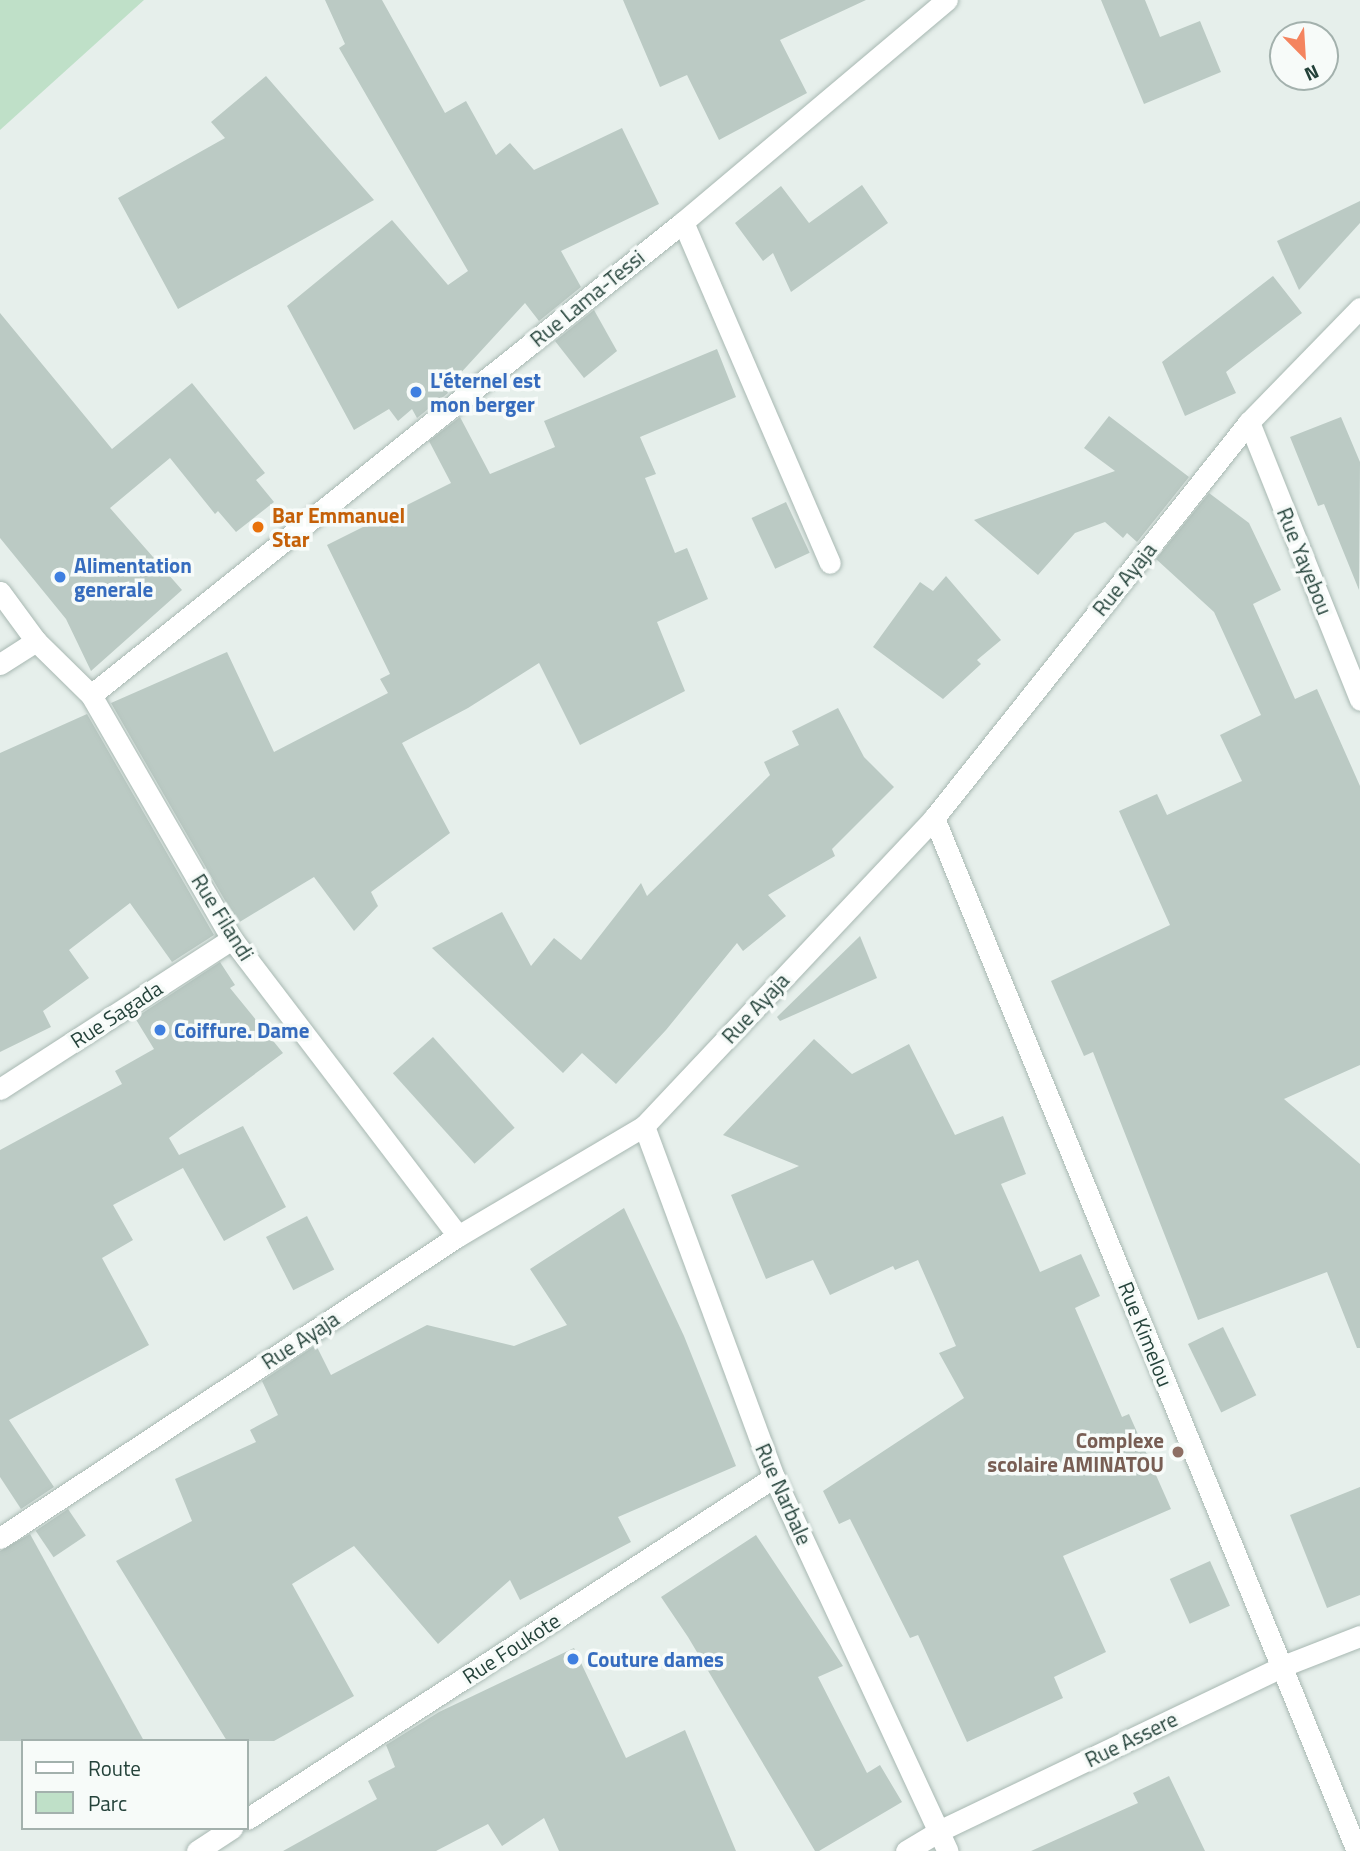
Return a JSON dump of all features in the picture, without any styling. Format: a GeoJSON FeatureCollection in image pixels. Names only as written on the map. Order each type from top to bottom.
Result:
{"type":"FeatureCollection","features":[{"type":"Feature","properties":{"kind":"street","name":"Rue Lama-Tessi"},"geometry":{"type":"LineString","coordinates":[[90,695],[683,222],[947,0]]}},
{"type":"Feature","properties":{"kind":"street"},"geometry":{"type":"LineString","coordinates":[[683,222],[830,563]]}},
{"type":"Feature","properties":{"kind":"street","name":"Rue Ayaja"},"geometry":{"type":"LineString","coordinates":[[0,1538],[458,1236],[644,1126],[934,818],[1250,422],[1360,308]]}},
{"type":"Feature","properties":{"kind":"street","name":"Rue Yayebou"},"geometry":{"type":"LineString","coordinates":[[1250,422],[1360,700]]}},
{"type":"Feature","properties":{"kind":"street","name":"Rue Filandi"},"geometry":{"type":"LineString","coordinates":[[0,592],[36,641],[90,695],[233,939],[458,1236]]}},
{"type":"Feature","properties":{"kind":"street"},"geometry":{"type":"LineString","coordinates":[[0,664],[36,641]]}},
{"type":"Feature","properties":{"kind":"street","name":"Rue Kimelou"},"geometry":{"type":"LineString","coordinates":[[934,818],[1357,1851]]}},
{"type":"Feature","properties":{"kind":"street","name":"Rue Sagada"},"geometry":{"type":"LineString","coordinates":[[0,1089],[233,939]]}},
{"type":"Feature","properties":{"kind":"street","name":"Rue Narbale"},"geometry":{"type":"LineString","coordinates":[[644,1126],[774,1477],[941,1830],[948,1851]]}},
{"type":"Feature","properties":{"kind":"street","name":"Rue Foukote"},"geometry":{"type":"LineString","coordinates":[[248,1818],[774,1477]]}},
{"type":"Feature","properties":{"kind":"street","name":"Rue Assere"},"geometry":{"type":"LineString","coordinates":[[906,1851],[941,1830],[1283,1666],[1360,1636]]}},
{"type":"Feature","properties":{"kind":"street"},"geometry":{"type":"LineString","coordinates":[[197,1851],[229,1830]]}},
{"type":"Feature","properties":{"kind":"green space"},"geometry":{"type":"Polygon","coordinates":[[[0,0],[144,0],[0,130],[0,0]]]}},
{"type":"Feature","properties":{"kind":"building"},"geometry":{"type":"Polygon","coordinates":[[[325,0],[382,0],[445,113],[466,101],[496,155],[510,143],[534,170],[622,128],[659,204],[561,251],[581,287],[539,321],[525,303],[446,389],[448,393],[417,418],[412,409],[398,421],[389,409],[354,430],[287,306],[392,220],[448,285],[468,271],[339,48],[345,44],[325,0]]]}},
{"type":"Feature","properties":{"kind":"building"},"geometry":{"type":"Polygon","coordinates":[[[623,0],[866,0],[780,40],[807,93],[719,140],[687,75],[660,87],[623,0]]]}},
{"type":"Feature","properties":{"kind":"building"},"geometry":{"type":"Polygon","coordinates":[[[1101,0],[1145,0],[1160,37],[1200,21],[1221,72],[1144,104],[1101,0]]]}},
{"type":"Feature","properties":{"kind":"building"},"geometry":{"type":"Polygon","coordinates":[[[266,76],[374,200],[178,309],[118,198],[225,138],[211,122],[266,76]]]}},
{"type":"Feature","properties":{"kind":"building"},"geometry":{"type":"Polygon","coordinates":[[[862,185],[888,223],[791,292],[773,253],[763,261],[735,223],[781,186],[809,223],[862,185]]]}},
{"type":"Feature","properties":{"kind":"building"},"geometry":{"type":"Polygon","coordinates":[[[1360,201],[1360,223],[1299,290],[1277,241],[1360,201]]]}},
{"type":"Feature","properties":{"kind":"building"},"geometry":{"type":"Polygon","coordinates":[[[1273,276],[1302,313],[1226,372],[1236,393],[1185,416],[1162,362],[1273,276]]]}},
{"type":"Feature","properties":{"kind":"building"},"geometry":{"type":"Polygon","coordinates":[[[594,310],[617,351],[584,378],[555,341],[594,310]]]}},
{"type":"Feature","properties":{"kind":"building"},"geometry":{"type":"Polygon","coordinates":[[[0,313],[112,449],[192,383],[265,473],[256,480],[274,502],[236,532],[218,511],[215,514],[170,458],[110,508],[182,590],[91,671],[66,619],[0,538],[0,313]]]}},
{"type":"Feature","properties":{"kind":"building"},"geometry":{"type":"Polygon","coordinates":[[[717,349],[736,397],[640,437],[656,474],[645,478],[675,553],[687,548],[708,599],[657,622],[685,691],[580,745],[539,663],[468,708],[402,743],[450,833],[371,892],[378,906],[354,931],[314,877],[238,923],[111,703],[227,652],[274,752],[388,693],[380,679],[390,674],[327,545],[451,483],[429,441],[460,417],[490,474],[555,447],[544,421],[717,349]]]}},
{"type":"Feature","properties":{"kind":"building"},"geometry":{"type":"Polygon","coordinates":[[[1109,416],[1189,477],[1137,542],[1127,533],[1123,538],[1105,522],[1075,533],[1038,575],[974,520],[1115,471],[1084,448],[1109,416]]]}},
{"type":"Feature","properties":{"kind":"building"},"geometry":{"type":"Polygon","coordinates":[[[1341,417],[1360,462],[1359,590],[1324,504],[1318,506],[1290,437],[1341,417]]]}},
{"type":"Feature","properties":{"kind":"building"},"geometry":{"type":"Polygon","coordinates":[[[1209,493],[1249,523],[1281,590],[1253,604],[1295,699],[1317,689],[1360,786],[1360,1065],[1284,1099],[1360,1164],[1360,1348],[1357,1348],[1327,1272],[1198,1320],[1093,1052],[1084,1056],[1051,981],[1170,925],[1119,811],[1157,794],[1167,815],[1242,781],[1220,735],[1261,715],[1214,612],[1156,559],[1209,493]]]}},
{"type":"Feature","properties":{"kind":"building"},"geometry":{"type":"Polygon","coordinates":[[[786,502],[810,553],[775,569],[752,518],[786,502]]]}},
{"type":"Feature","properties":{"kind":"building"},"geometry":{"type":"Polygon","coordinates":[[[946,576],[1001,640],[977,660],[981,664],[943,699],[873,647],[920,582],[933,591],[946,576]]]}},
{"type":"Feature","properties":{"kind":"building"},"geometry":{"type":"Polygon","coordinates":[[[838,708],[864,757],[894,787],[832,849],[835,856],[768,895],[786,916],[743,951],[737,943],[666,1030],[616,1084],[582,1053],[563,1073],[432,948],[502,912],[531,966],[554,938],[581,960],[641,883],[647,896],[770,775],[764,762],[799,745],[792,731],[838,708]]]}},
{"type":"Feature","properties":{"kind":"building"},"geometry":{"type":"Polygon","coordinates":[[[87,714],[214,935],[172,962],[130,903],[69,950],[89,978],[43,1011],[51,1027],[0,1052],[0,753],[87,714]]]}},
{"type":"Feature","properties":{"kind":"building"},"geometry":{"type":"Polygon","coordinates":[[[860,936],[877,978],[780,1021],[777,1017],[860,936]]]}},
{"type":"Feature","properties":{"kind":"building"},"geometry":{"type":"Polygon","coordinates":[[[220,962],[235,985],[230,988],[283,1053],[169,1138],[179,1155],[243,1126],[286,1207],[224,1241],[183,1168],[113,1205],[133,1240],[102,1258],[149,1345],[9,1420],[54,1487],[21,1509],[0,1477],[0,1150],[122,1084],[115,1071],[154,1049],[135,1018],[220,962]]]}},
{"type":"Feature","properties":{"kind":"building"},"geometry":{"type":"Polygon","coordinates":[[[433,1037],[515,1128],[475,1164],[393,1073],[433,1037]]]}},
{"type":"Feature","properties":{"kind":"building"},"geometry":{"type":"Polygon","coordinates":[[[814,1039],[852,1074],[909,1044],[955,1135],[1003,1116],[1026,1174],[1001,1184],[1040,1272],[1081,1254],[1100,1296],[1075,1308],[1122,1417],[1129,1414],[1171,1509],[1063,1556],[1106,1652],[1054,1677],[1063,1698],[967,1742],[918,1635],[910,1638],[850,1519],[839,1524],[823,1491],[964,1398],[939,1353],[956,1346],[918,1260],[895,1270],[893,1266],[830,1295],[813,1260],[766,1279],[731,1195],[799,1166],[723,1135],[814,1039]]]}},
{"type":"Feature","properties":{"kind":"building"},"geometry":{"type":"Polygon","coordinates":[[[624,1208],[684,1336],[736,1466],[618,1517],[631,1542],[520,1600],[510,1580],[438,1644],[354,1546],[292,1584],[354,1696],[274,1741],[226,1739],[116,1561],[192,1521],[175,1479],[256,1442],[250,1430],[278,1415],[262,1381],[316,1345],[331,1375],[427,1325],[514,1346],[567,1325],[530,1269],[624,1208]]]}},
{"type":"Feature","properties":{"kind":"building"},"geometry":{"type":"Polygon","coordinates":[[[307,1216],[334,1269],[293,1290],[266,1237],[307,1216]]]}},
{"type":"Feature","properties":{"kind":"building"},"geometry":{"type":"Polygon","coordinates":[[[1223,1327],[1256,1395],[1221,1412],[1188,1344],[1223,1327]]]}},
{"type":"Feature","properties":{"kind":"building"},"geometry":{"type":"Polygon","coordinates":[[[1360,1487],[1360,1595],[1327,1608],[1290,1515],[1360,1487]]]}},
{"type":"Feature","properties":{"kind":"building"},"geometry":{"type":"Polygon","coordinates":[[[68,1509],[86,1536],[54,1557],[36,1531],[68,1509]]]}},
{"type":"Feature","properties":{"kind":"building"},"geometry":{"type":"Polygon","coordinates":[[[30,1534],[143,1739],[0,1741],[0,1551],[30,1534]]]}},
{"type":"Feature","properties":{"kind":"building"},"geometry":{"type":"Polygon","coordinates":[[[756,1535],[843,1666],[818,1677],[867,1773],[880,1765],[902,1802],[819,1851],[815,1851],[688,1637],[661,1597],[756,1535]]]}},
{"type":"Feature","properties":{"kind":"building"},"geometry":{"type":"Polygon","coordinates":[[[1210,1561],[1230,1606],[1190,1624],[1170,1579],[1210,1561]]]}},
{"type":"Feature","properties":{"kind":"building"},"geometry":{"type":"Polygon","coordinates":[[[574,1648],[626,1758],[685,1730],[736,1851],[559,1851],[544,1818],[502,1846],[488,1824],[436,1851],[283,1851],[377,1799],[368,1781],[395,1767],[386,1745],[439,1712],[574,1648]]]}},
{"type":"Feature","properties":{"kind":"building"},"geometry":{"type":"Polygon","coordinates":[[[1169,1776],[1205,1851],[1031,1851],[1138,1803],[1133,1793],[1169,1776]]]}},
{"type":"Feature","properties":{"kind":"place","name":"L'éternel est mon berger"},"geometry":{"type":"Point","coordinates":[416,392]}},
{"type":"Feature","properties":{"kind":"place","name":"Bar Emmanuel Star"},"geometry":{"type":"Point","coordinates":[258,527]}},
{"type":"Feature","properties":{"kind":"place","name":"Alimentation generale"},"geometry":{"type":"Point","coordinates":[60,577]}},
{"type":"Feature","properties":{"kind":"place","name":"Coiffure. Dame"},"geometry":{"type":"Point","coordinates":[160,1030]}},
{"type":"Feature","properties":{"kind":"place","name":"Complexe scolaire AMINATOU"},"geometry":{"type":"Point","coordinates":[1178,1452]}},
{"type":"Feature","properties":{"kind":"place","name":"Couture dames"},"geometry":{"type":"Point","coordinates":[573,1659]}}]}
